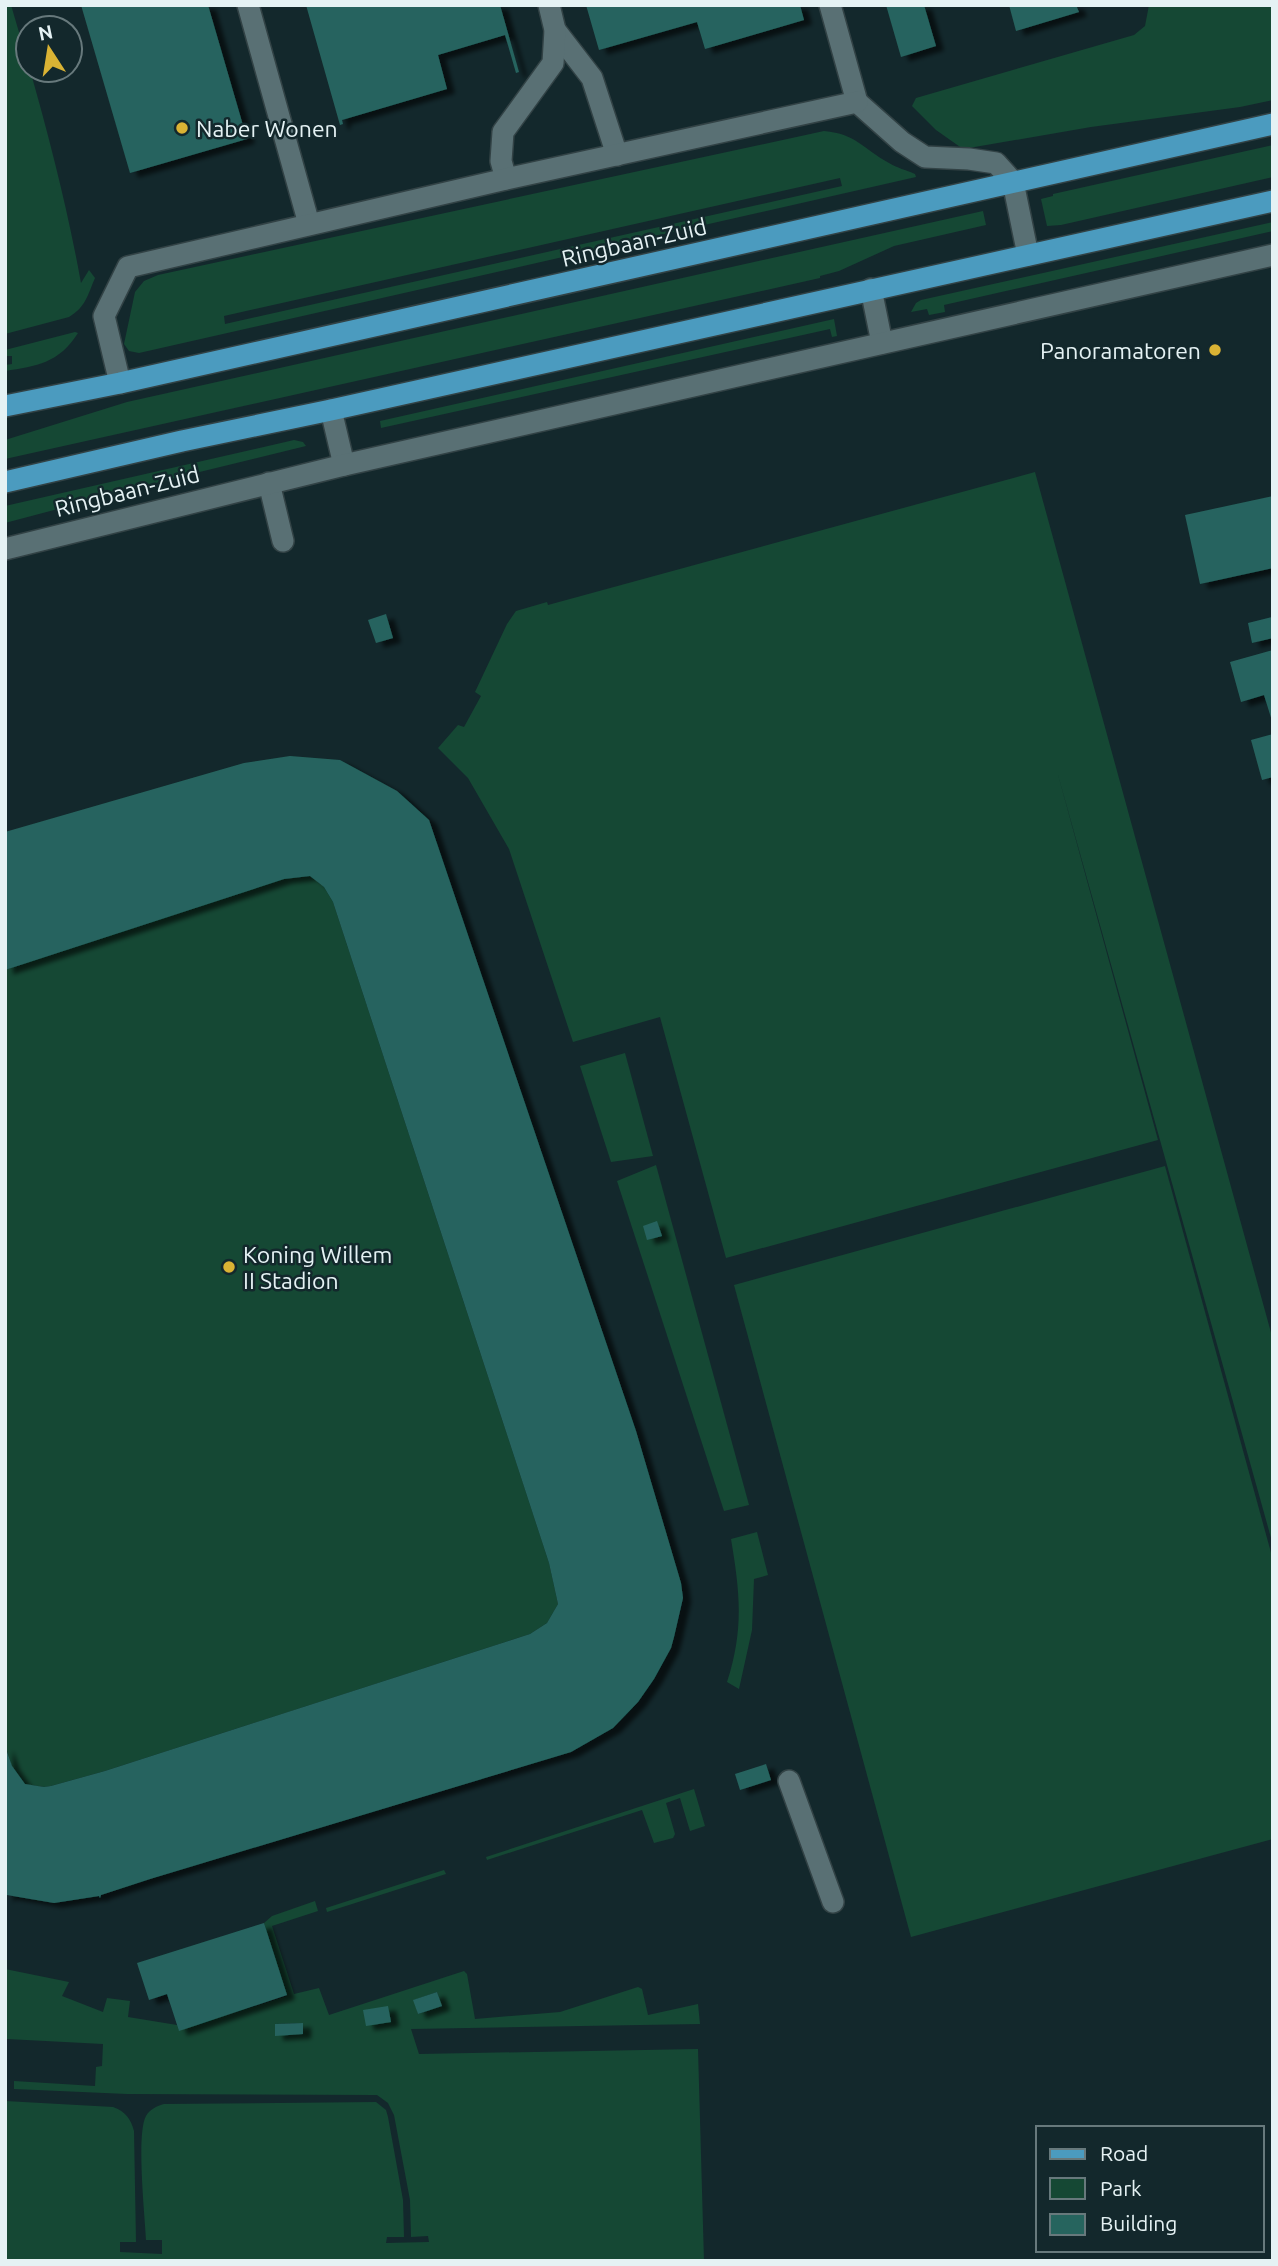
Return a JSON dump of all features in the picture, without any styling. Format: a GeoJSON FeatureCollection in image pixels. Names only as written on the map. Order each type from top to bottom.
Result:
{"type":"FeatureCollection","features":[{"type":"Feature","properties":{"kind":"main road","name":"Ringbaan-Zuid"},"geometry":{"type":"LineString","coordinates":[[5,406],[120,383],[1273,124]]}},
{"type":"Feature","properties":{"kind":"main road","name":"Ringbaan-Zuid"},"geometry":{"type":"LineString","coordinates":[[5,482],[1273,201]]}},
{"type":"Feature","properties":{"kind":"street"},"geometry":{"type":"LineString","coordinates":[[248,5],[309,224]]}},
{"type":"Feature","properties":{"kind":"street"},"geometry":{"type":"LineString","coordinates":[[506,179],[501,161],[503,132],[553,63],[555,30],[549,5]]}},
{"type":"Feature","properties":{"kind":"street"},"geometry":{"type":"LineString","coordinates":[[830,5],[857,102],[902,142],[925,157],[996,163],[1013,183],[1028,255]]}},
{"type":"Feature","properties":{"kind":"street"},"geometry":{"type":"LineString","coordinates":[[555,30],[592,78],[617,155]]}},
{"type":"Feature","properties":{"kind":"street"},"geometry":{"type":"LineString","coordinates":[[120,383],[104,316],[128,267],[506,179],[857,102]]}},
{"type":"Feature","properties":{"kind":"street","name":"Ringbaan-Zuid"},"geometry":{"type":"LineString","coordinates":[[5,549],[344,465],[1273,255]]}},
{"type":"Feature","properties":{"kind":"street"},"geometry":{"type":"LineString","coordinates":[[871,289],[882,343]]}},
{"type":"Feature","properties":{"kind":"street"},"geometry":{"type":"LineString","coordinates":[[331,410],[344,465]]}},
{"type":"Feature","properties":{"kind":"street"},"geometry":{"type":"LineString","coordinates":[[269,483],[283,541]]}},
{"type":"Feature","properties":{"kind":"street"},"geometry":{"type":"LineString","coordinates":[[789,1781],[834,1902]]}},
{"type":"Feature","properties":{"kind":"green space"},"geometry":{"type":"Polygon","coordinates":[[[5,5],[11,5],[14,15],[14,84],[34,84],[64,202],[81,283],[89,270],[95,278],[83,304],[69,317],[5,334],[5,5]]]}},
{"type":"Feature","properties":{"kind":"green space"},"geometry":{"type":"Polygon","coordinates":[[[1149,5],[1273,5],[1273,100],[963,149],[936,130],[912,106],[916,98],[1134,35],[1145,26],[1149,5]]]}},
{"type":"Feature","properties":{"kind":"green space"},"geometry":{"type":"Polygon","coordinates":[[[824,131],[852,139],[916,177],[139,353],[129,351],[124,344],[135,292],[144,281],[158,275],[824,131]],[[840,178],[224,316],[225,324],[842,186],[840,178]]]}},
{"type":"Feature","properties":{"kind":"green space"},"geometry":{"type":"Polygon","coordinates":[[[1273,145],[1273,177],[1047,226],[1041,199],[1053,194],[1273,145]]]}},
{"type":"Feature","properties":{"kind":"green space"},"geometry":{"type":"Polygon","coordinates":[[[983,211],[986,225],[894,246],[820,278],[5,459],[5,440],[127,402],[983,211]]]}},
{"type":"Feature","properties":{"kind":"green space"},"geometry":{"type":"Polygon","coordinates":[[[1273,222],[1273,231],[944,305],[945,312],[929,315],[927,309],[911,312],[921,300],[1273,222]]]}},
{"type":"Feature","properties":{"kind":"green space"},"geometry":{"type":"Polygon","coordinates":[[[834,319],[837,336],[832,337],[830,329],[381,428],[380,421],[834,319]]]}},
{"type":"Feature","properties":{"kind":"green space"},"geometry":{"type":"Polygon","coordinates":[[[78,333],[71,343],[55,357],[37,365],[5,371],[5,365],[12,364],[12,356],[5,356],[5,350],[78,333]]]}},
{"type":"Feature","properties":{"kind":"green space"},"geometry":{"type":"Polygon","coordinates":[[[294,440],[303,442],[306,446],[5,523],[5,506],[294,440]]]}},
{"type":"Feature","properties":{"kind":"green space"},"geometry":{"type":"Polygon","coordinates":[[[1035,472],[1273,1340],[1273,1545],[1057,771],[1158,1140],[726,1258],[660,1017],[573,1042],[509,849],[468,778],[438,748],[458,725],[464,727],[481,696],[475,692],[507,624],[516,611],[547,602],[548,605],[1035,472]]]}},
{"type":"Feature","properties":{"kind":"green space","name":"Koning Willem II Stadion"},"geometry":{"type":"Polygon","coordinates":[[[310,876],[324,887],[333,902],[549,1563],[558,1604],[547,1623],[530,1634],[105,1771],[51,1786],[25,1784],[12,1766],[5,1745],[5,970],[284,879],[310,876]]]}},
{"type":"Feature","properties":{"kind":"green space"},"geometry":{"type":"Polygon","coordinates":[[[625,1053],[653,1156],[611,1162],[580,1066],[625,1053]]]}},
{"type":"Feature","properties":{"kind":"green space"},"geometry":{"type":"Polygon","coordinates":[[[656,1165],[749,1505],[724,1511],[617,1181],[656,1165]]]}},
{"type":"Feature","properties":{"kind":"green space"},"geometry":{"type":"Polygon","coordinates":[[[1165,1166],[1273,1560],[1273,1839],[911,1937],[734,1285],[1165,1166]]]}},
{"type":"Feature","properties":{"kind":"green space"},"geometry":{"type":"Polygon","coordinates":[[[757,1532],[768,1575],[754,1579],[752,1630],[739,1689],[727,1682],[736,1645],[739,1611],[731,1539],[757,1532]]]}},
{"type":"Feature","properties":{"kind":"green space"},"geometry":{"type":"Polygon","coordinates":[[[694,1789],[705,1826],[690,1831],[680,1798],[666,1803],[675,1834],[673,1838],[654,1843],[642,1810],[487,1860],[486,1857],[694,1789]]]}},
{"type":"Feature","properties":{"kind":"green space"},"geometry":{"type":"Polygon","coordinates":[[[444,1870],[446,1874],[327,1912],[326,1908],[444,1870]]]}},
{"type":"Feature","properties":{"kind":"green space"},"geometry":{"type":"Polygon","coordinates":[[[315,1901],[318,1911],[272,1926],[294,1994],[319,1988],[329,2015],[464,1971],[467,1974],[475,2019],[560,2012],[638,1987],[642,1989],[648,2015],[698,2004],[700,2024],[411,2029],[419,2054],[698,2049],[704,2261],[5,2261],[5,2101],[113,2107],[124,2113],[134,2131],[136,2242],[120,2242],[120,2252],[162,2254],[162,2240],[146,2240],[142,2176],[143,2126],[146,2116],[156,2107],[164,2104],[376,2102],[386,2110],[388,2117],[403,2200],[404,2237],[387,2237],[386,2243],[429,2242],[428,2236],[411,2237],[410,2200],[394,2115],[388,2103],[377,2095],[127,2094],[14,2089],[14,2081],[95,2086],[96,2067],[102,2066],[103,2044],[7,2039],[5,2049],[5,1969],[69,1982],[62,1996],[103,2012],[107,1998],[130,2001],[128,2017],[177,2025],[179,2030],[287,1996],[264,1923],[272,1916],[315,1901]],[[437,1992],[414,2000],[418,2014],[442,2006],[437,1992]],[[303,2023],[275,2024],[276,2035],[303,2034],[303,2023]]]}},
{"type":"Feature","properties":{"kind":"building"},"geometry":{"type":"Polygon","coordinates":[[[81,5],[208,5],[247,139],[130,173],[81,5]]]}},
{"type":"Feature","properties":{"kind":"building"},"geometry":{"type":"Polygon","coordinates":[[[306,5],[500,5],[519,72],[516,73],[505,35],[438,55],[447,89],[342,120],[343,124],[340,125],[306,5]]]}},
{"type":"Feature","properties":{"kind":"building"},"geometry":{"type":"Polygon","coordinates":[[[586,5],[800,5],[804,20],[705,49],[697,22],[599,50],[586,5]]]}},
{"type":"Feature","properties":{"kind":"building"},"geometry":{"type":"Polygon","coordinates":[[[886,5],[924,5],[936,46],[901,57],[886,5]]]}},
{"type":"Feature","properties":{"kind":"building"},"geometry":{"type":"Polygon","coordinates":[[[1009,5],[1076,5],[1079,12],[1016,31],[1009,5]]]}},
{"type":"Feature","properties":{"kind":"building"},"geometry":{"type":"Polygon","coordinates":[[[1273,496],[1273,568],[1200,584],[1185,515],[1273,496]]]}},
{"type":"Feature","properties":{"kind":"building"},"geometry":{"type":"Polygon","coordinates":[[[386,614],[393,638],[376,643],[368,620],[386,614]]]}},
{"type":"Feature","properties":{"kind":"building"},"geometry":{"type":"Polygon","coordinates":[[[1272,617],[1273,638],[1252,643],[1248,623],[1272,617]]]}},
{"type":"Feature","properties":{"kind":"building"},"geometry":{"type":"Polygon","coordinates":[[[1273,650],[1272,721],[1264,695],[1241,702],[1230,662],[1273,650]]]}},
{"type":"Feature","properties":{"kind":"building"},"geometry":{"type":"Polygon","coordinates":[[[1273,734],[1273,777],[1262,780],[1251,740],[1273,734]]]}},
{"type":"Feature","properties":{"kind":"building"},"geometry":{"type":"Polygon","coordinates":[[[290,756],[340,760],[397,791],[429,820],[636,1431],[681,1583],[683,1598],[674,1637],[654,1679],[638,1702],[613,1728],[571,1752],[150,1879],[101,1895],[100,1898],[54,1903],[7,1895],[5,1899],[5,1746],[12,1766],[25,1784],[51,1786],[530,1634],[547,1623],[558,1604],[549,1563],[333,902],[324,887],[310,876],[284,879],[5,970],[5,832],[244,763],[290,756]]]}},
{"type":"Feature","properties":{"kind":"building"},"geometry":{"type":"Polygon","coordinates":[[[657,1221],[662,1236],[647,1240],[643,1226],[657,1221]]]}},
{"type":"Feature","properties":{"kind":"building"},"geometry":{"type":"Polygon","coordinates":[[[766,1764],[771,1780],[740,1790],[735,1774],[766,1764]]]}},
{"type":"Feature","properties":{"kind":"building"},"geometry":{"type":"Polygon","coordinates":[[[264,1923],[287,1995],[179,2031],[167,1994],[149,2000],[137,1963],[264,1923]]]}},
{"type":"Feature","properties":{"kind":"building"},"geometry":{"type":"Polygon","coordinates":[[[437,1992],[442,2006],[418,2014],[413,2000],[437,1992]]]}},
{"type":"Feature","properties":{"kind":"building"},"geometry":{"type":"Polygon","coordinates":[[[388,2006],[391,2022],[366,2026],[363,2010],[388,2006]]]}},
{"type":"Feature","properties":{"kind":"building"},"geometry":{"type":"Polygon","coordinates":[[[303,2023],[303,2034],[275,2036],[275,2024],[303,2023]]]}},
{"type":"Feature","properties":{"kind":"place","name":"Naber Wonen"},"geometry":{"type":"Point","coordinates":[182,128]}},
{"type":"Feature","properties":{"kind":"place","name":"Panoramatoren"},"geometry":{"type":"Point","coordinates":[1215,350]}},
{"type":"Feature","properties":{"kind":"place","name":"Koning Willem II Stadion"},"geometry":{"type":"Point","coordinates":[229,1267]}}]}
